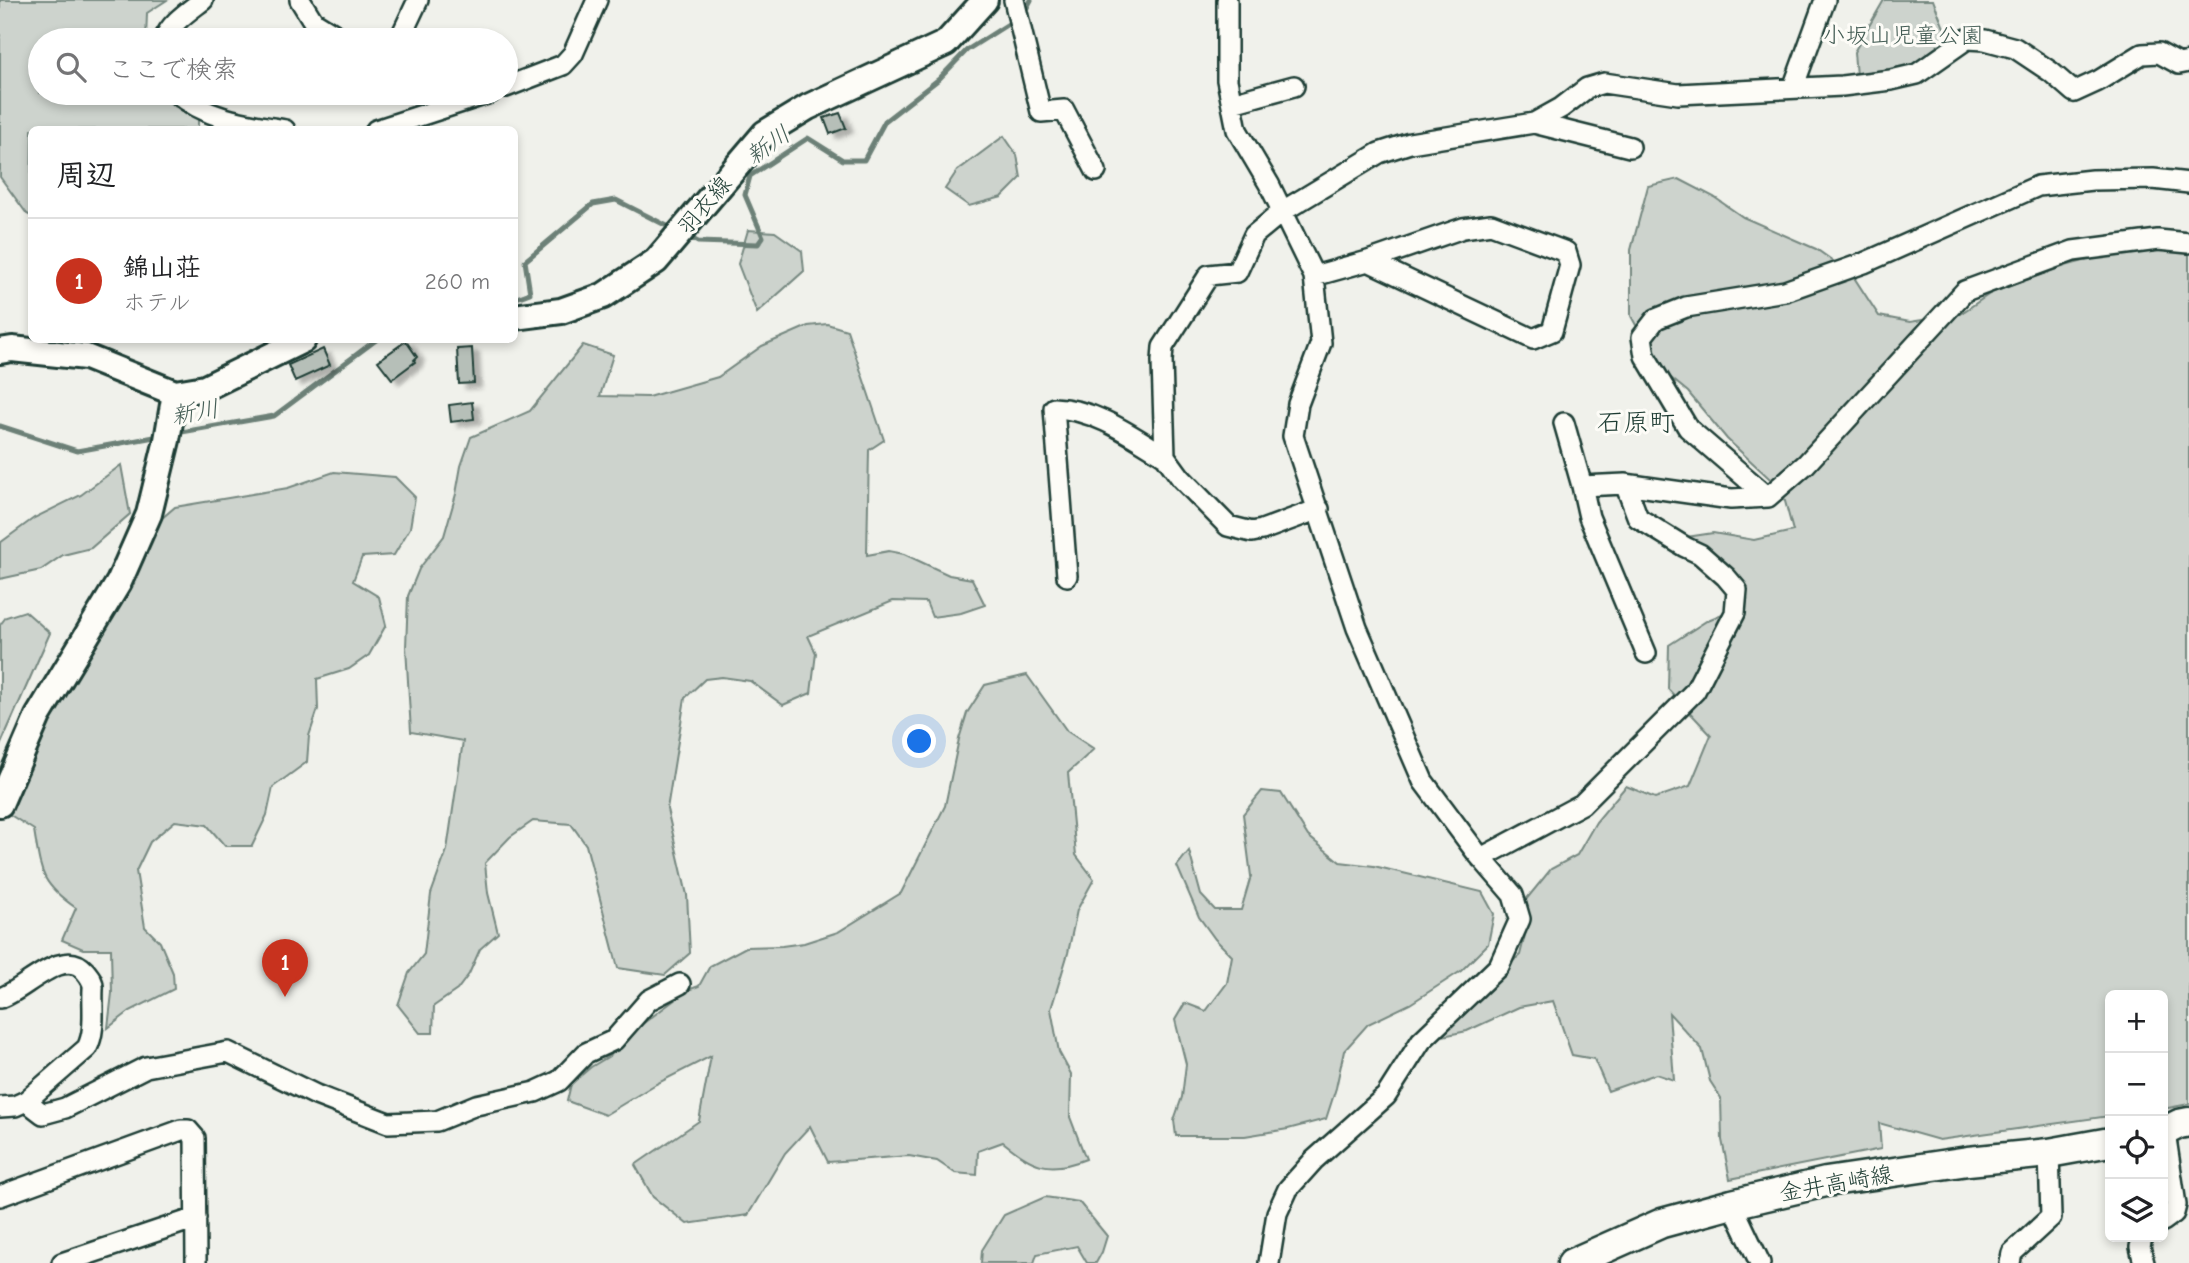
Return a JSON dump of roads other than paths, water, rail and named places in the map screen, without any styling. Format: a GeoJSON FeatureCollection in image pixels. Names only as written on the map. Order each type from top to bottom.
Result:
{"type":"FeatureCollection","features":[{"type":"Feature","properties":{"kind":"main road","name":"金井高崎線"},"geometry":{"type":"LineString","coordinates":[[1572,1263],[1662,1223],[1826,1182],[1968,1161],[2049,1153],[2105,1143]]}},
{"type":"Feature","properties":{"kind":"street"},"geometry":{"type":"LineString","coordinates":[[172,28],[202,0]]}},
{"type":"Feature","properties":{"kind":"street"},"geometry":{"type":"LineString","coordinates":[[300,0],[313,21],[324,28]]}},
{"type":"Feature","properties":{"kind":"street"},"geometry":{"type":"LineString","coordinates":[[405,28],[418,0]]}},
{"type":"Feature","properties":{"kind":"street"},"geometry":{"type":"LineString","coordinates":[[518,82],[563,65],[573,54],[597,0]]}},
{"type":"Feature","properties":{"kind":"street","name":"羽衣線"},"geometry":{"type":"LineString","coordinates":[[518,316],[561,311],[603,296],[656,261],[765,133],[808,107],[946,43],[985,0]]}},
{"type":"Feature","properties":{"kind":"street"},"geometry":{"type":"LineString","coordinates":[[1227,0],[1227,80],[1237,130],[1283,211],[1314,276],[1321,343],[1298,404],[1293,436],[1357,628],[1423,781],[1481,858],[1513,895],[1520,919],[1499,965],[1421,1041],[1386,1096],[1314,1160],[1288,1189],[1276,1213],[1269,1263]]}},
{"type":"Feature","properties":{"kind":"street"},"geometry":{"type":"LineString","coordinates":[[1793,88],[1825,0]]}},
{"type":"Feature","properties":{"kind":"street"},"geometry":{"type":"LineString","coordinates":[[1015,2],[1041,112],[1064,110],[1096,171]]}},
{"type":"Feature","properties":{"kind":"street"},"geometry":{"type":"LineString","coordinates":[[1165,456],[1161,361],[1163,346],[1209,275],[1237,272],[1254,235],[1283,211],[1379,153],[1410,143],[1534,123],[1561,108],[1587,88],[1604,83],[1678,94],[1842,86],[1917,74],[1967,39],[1985,40],[2015,48],[2051,72],[2074,92],[2098,81],[2142,54],[2159,53],[2179,64],[2189,62]]}},
{"type":"Feature","properties":{"kind":"street"},"geometry":{"type":"LineString","coordinates":[[1232,103],[1294,86]]}},
{"type":"Feature","properties":{"kind":"street"},"geometry":{"type":"LineString","coordinates":[[193,105],[240,123],[259,126]]}},
{"type":"Feature","properties":{"kind":"street"},"geometry":{"type":"LineString","coordinates":[[388,126],[453,105]]}},
{"type":"Feature","properties":{"kind":"street"},"geometry":{"type":"LineString","coordinates":[[1534,123],[1630,147]]}},
{"type":"Feature","properties":{"kind":"street"},"geometry":{"type":"LineString","coordinates":[[1768,497],[1688,428],[1645,356],[1642,337],[1656,319],[1686,307],[1798,286],[1864,263],[2038,186],[2092,180],[2153,178],[2189,183]]}},
{"type":"Feature","properties":{"kind":"street"},"geometry":{"type":"LineString","coordinates":[[1314,276],[1368,261],[1463,228],[1490,224],[1566,252],[1570,265],[1552,331],[1533,339],[1368,261]]}},
{"type":"Feature","properties":{"kind":"street"},"geometry":{"type":"LineString","coordinates":[[1582,486],[1625,484],[1731,499],[1768,497],[1806,464],[1965,291],[2073,251],[2158,240],[2189,243]]}},
{"type":"Feature","properties":{"kind":"street"},"geometry":{"type":"LineString","coordinates":[[0,351],[12,349],[86,357],[175,393],[205,388],[297,343]]}},
{"type":"Feature","properties":{"kind":"street"},"geometry":{"type":"LineString","coordinates":[[0,804],[38,716],[119,582],[149,514],[175,393]]}},
{"type":"Feature","properties":{"kind":"street"},"geometry":{"type":"LineString","coordinates":[[1066,576],[1054,408],[1072,408],[1113,425],[1165,456],[1181,478],[1228,526],[1252,532],[1319,509]]}},
{"type":"Feature","properties":{"kind":"street"},"geometry":{"type":"LineString","coordinates":[[1564,423],[1589,517],[1646,653]]}},
{"type":"Feature","properties":{"kind":"street"},"geometry":{"type":"LineString","coordinates":[[1481,858],[1582,804],[1695,691],[1735,613],[1737,590],[1726,577],[1700,554],[1638,518],[1625,484]]}},
{"type":"Feature","properties":{"kind":"street"},"geometry":{"type":"LineString","coordinates":[[0,998],[13,994],[54,965],[67,962],[80,965],[94,983],[93,1023],[88,1048],[26,1101],[15,1106],[0,1107]]}},
{"type":"Feature","properties":{"kind":"street"},"geometry":{"type":"LineString","coordinates":[[26,1101],[43,1114],[65,1108],[146,1067],[228,1052],[316,1095],[388,1124],[437,1121],[477,1105],[536,1092],[559,1081],[586,1053],[614,1040],[649,1000],[680,984]]}},
{"type":"Feature","properties":{"kind":"street"},"geometry":{"type":"LineString","coordinates":[[2168,1217],[2174,1213],[2176,1205],[2172,1129]]}},
{"type":"Feature","properties":{"kind":"street"},"geometry":{"type":"LineString","coordinates":[[0,1196],[181,1130],[188,1130],[195,1138],[196,1263]]}},
{"type":"Feature","properties":{"kind":"street"},"geometry":{"type":"LineString","coordinates":[[2010,1263],[2012,1253],[2050,1217],[2049,1153]]}},
{"type":"Feature","properties":{"kind":"street"},"geometry":{"type":"LineString","coordinates":[[1732,1204],[1760,1263]]}},
{"type":"Feature","properties":{"kind":"street"},"geometry":{"type":"LineString","coordinates":[[62,1263],[196,1217]]}},
{"type":"Feature","properties":{"kind":"street"},"geometry":{"type":"LineString","coordinates":[[2141,1242],[2144,1263]]}},
{"type":"Feature","properties":{"kind":"waterway","name":"新川"},"geometry":{"type":"LineString","coordinates":[[1024,13],[1031,0]]}},
{"type":"Feature","properties":{"kind":"waterway","name":"新川"},"geometry":{"type":"LineString","coordinates":[[685,235],[698,242],[758,244],[763,237],[745,195],[750,176],[808,138],[843,160],[864,160],[885,121],[939,79],[967,50],[1016,19]]}},
{"type":"Feature","properties":{"kind":"waterway","name":"新川"},"geometry":{"type":"LineString","coordinates":[[518,298],[530,293],[525,261],[593,204],[616,200],[673,229]]}},
{"type":"Feature","properties":{"kind":"waterway","name":"新川"},"geometry":{"type":"LineString","coordinates":[[176,433],[274,416],[372,343]]}},
{"type":"Feature","properties":{"kind":"waterway","name":"新川"},"geometry":{"type":"LineString","coordinates":[[0,426],[77,451],[160,436]]}},
{"type":"Feature","properties":{"kind":"place","name":"錦山荘"},"geometry":{"type":"Point","coordinates":[285,997]}},
{"type":"Feature","properties":{"kind":"district","name":"石原町"},"geometry":{"type":"Point","coordinates":[1636,422]}},
{"type":"Feature","properties":{"kind":"park label","name":"小坂山児童公園"},"geometry":{"type":"Point","coordinates":[1903,35]}}]}
